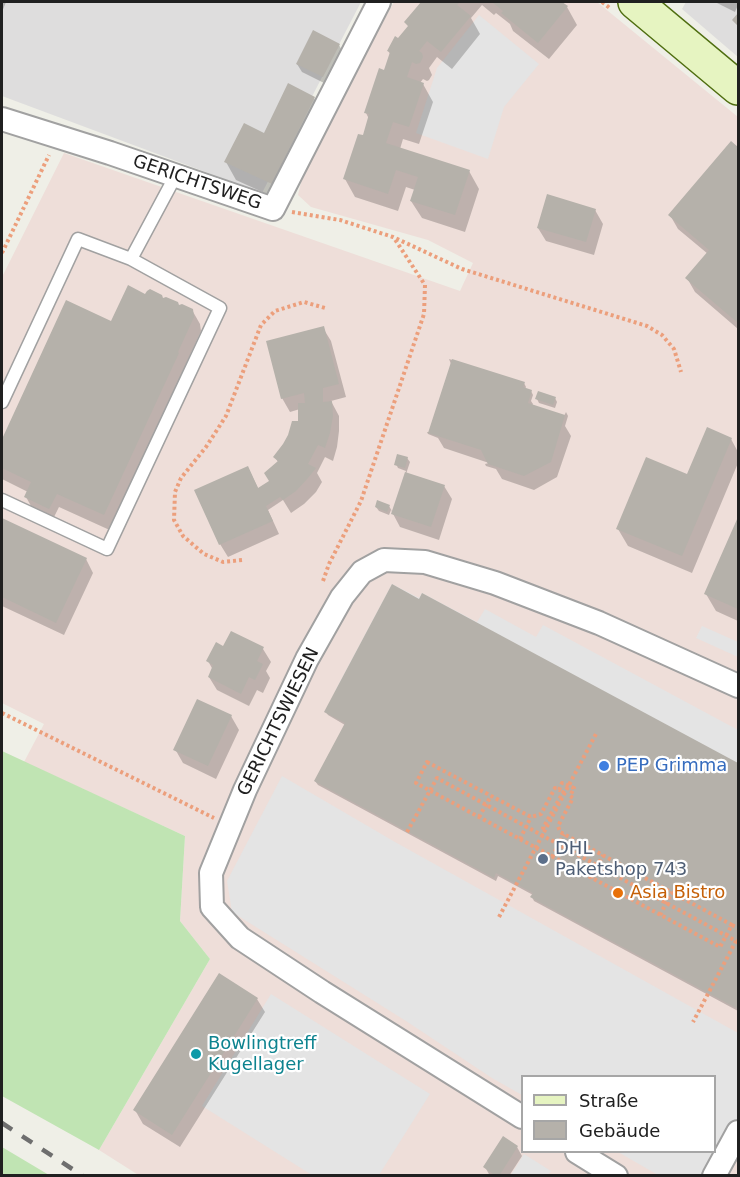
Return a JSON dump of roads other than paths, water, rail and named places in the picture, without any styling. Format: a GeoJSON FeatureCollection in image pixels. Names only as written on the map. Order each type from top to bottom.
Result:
{"type":"FeatureCollection","features":[{"type":"Feature","properties":{"kind":"main road"},"geometry":{"type":"LineString","coordinates":[[652,7],[738,88]]}},
{"type":"Feature","properties":{"kind":"street","name":"GERICHTSWEG"},"geometry":{"type":"LineString","coordinates":[[2,119],[59,136],[273,209],[379,2]]}},
{"type":"Feature","properties":{"kind":"street","name":"GERICHTSWIESEN"},"geometry":{"type":"LineString","coordinates":[[521,1116],[240,938],[212,907],[211,873],[245,790],[303,670],[342,597],[362,572],[384,560],[425,562],[495,583],[599,623],[738,686]]}},
{"type":"Feature","properties":{"kind":"street"},"geometry":{"type":"LineString","coordinates":[[714,1176],[738,1132]]}},
{"type":"Feature","properties":{"kind":"street"},"geometry":{"type":"LineString","coordinates":[[579,1153],[616,1176]]}},
{"type":"Feature","properties":{"kind":"lane"},"geometry":{"type":"LineString","coordinates":[[130,259],[176,175]]}},
{"type":"Feature","properties":{"kind":"lane"},"geometry":{"type":"LineString","coordinates":[[2,402],[78,239],[130,259],[220,308],[106,549],[2,501]]}},
{"type":"Feature","properties":{"kind":"railway"},"geometry":{"type":"LineString","coordinates":[[2,1123],[83,1176]]}},
{"type":"Feature","properties":{"kind":"place","name":"PEP Grimma"},"geometry":{"type":"Point","coordinates":[604,766]}},
{"type":"Feature","properties":{"kind":"place","name":"DHL Paketshop 743"},"geometry":{"type":"Point","coordinates":[543,859]}},
{"type":"Feature","properties":{"kind":"place","name":"Asia Bistro"},"geometry":{"type":"Point","coordinates":[618,893]}},
{"type":"Feature","properties":{"kind":"place","name":"Bowlingtreff Kugellager"},"geometry":{"type":"Point","coordinates":[196,1054]}}]}
